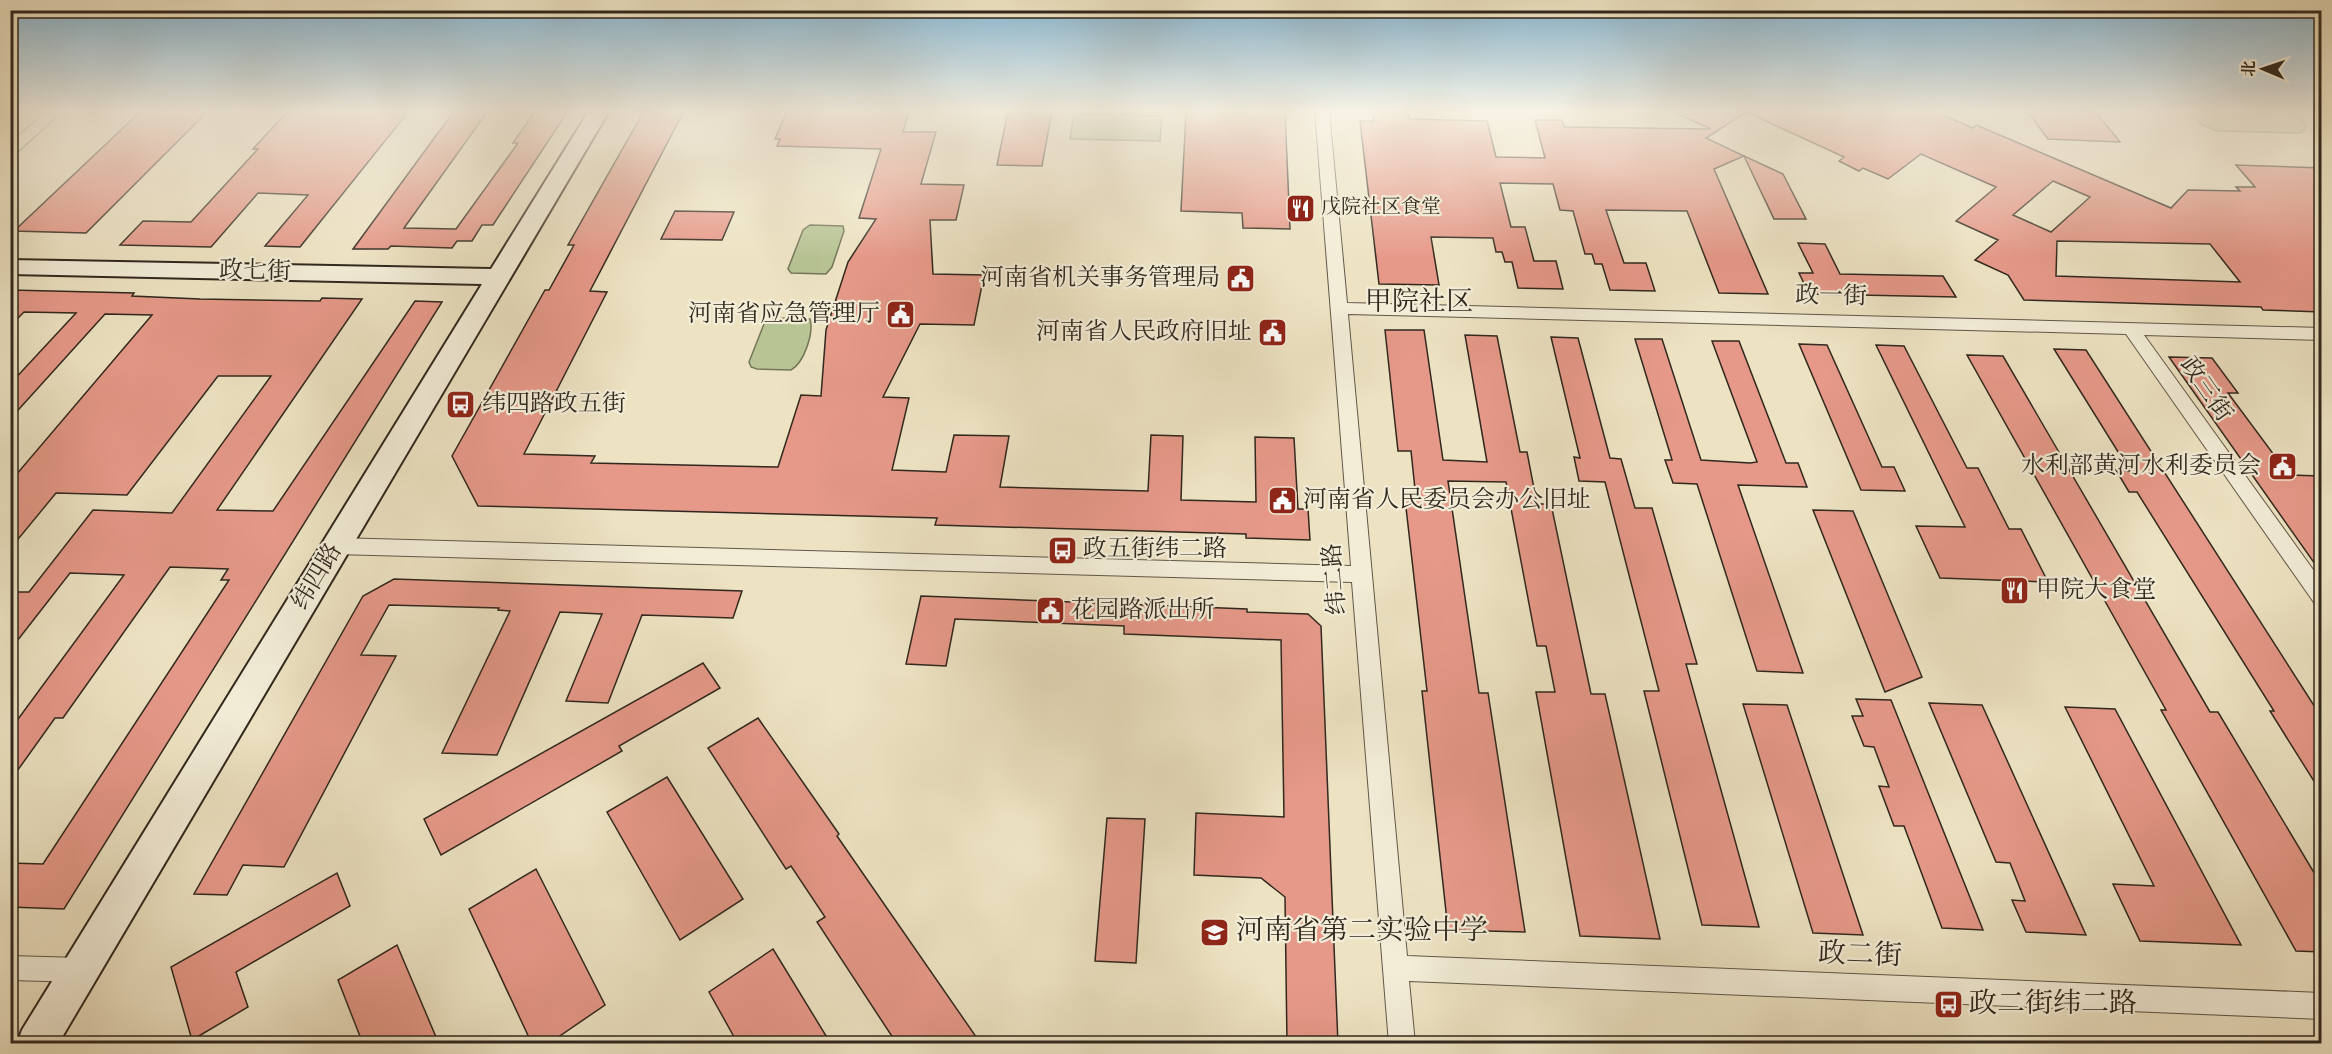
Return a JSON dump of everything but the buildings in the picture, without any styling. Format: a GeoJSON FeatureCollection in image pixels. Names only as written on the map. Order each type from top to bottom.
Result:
{"type":"FeatureCollection","features":[{"type":"Feature","properties":{"kind":"street","name":"纬四路"},"geometry":{"type":"LineString","coordinates":[[36,1044],[569,160]]}},
{"type":"Feature","properties":{"kind":"street","name":"纬二路"},"geometry":{"type":"LineString","coordinates":[[1326,160],[1402,1044]]}},
{"type":"Feature","properties":{"kind":"street","name":"政七街"},"geometry":{"type":"LineString","coordinates":[[10,267],[499,277]]}},
{"type":"Feature","properties":{"kind":"street","name":"政一街"},"geometry":{"type":"LineString","coordinates":[[1339,308],[2322,334]]}},
{"type":"Feature","properties":{"kind":"street","name":"政三街"},"geometry":{"type":"LineString","coordinates":[[2131,329],[2322,598]]}},
{"type":"Feature","properties":{"kind":"street"},"geometry":{"type":"LineString","coordinates":[[336,546],[1362,574]]}},
{"type":"Feature","properties":{"kind":"street"},"geometry":{"type":"LineString","coordinates":[[10,968],[81,970]]}},
{"type":"Feature","properties":{"kind":"street","name":"政二街"},"geometry":{"type":"LineString","coordinates":[[1395,968],[2322,1006]]}},
{"type":"Feature","properties":{"kind":"green space"},"geometry":{"type":"Polygon","coordinates":[[[810,225],[843,226],[844,231],[832,267],[826,274],[791,273],[788,269],[803,230],[810,225]]]}},
{"type":"Feature","properties":{"kind":"green space"},"geometry":{"type":"Polygon","coordinates":[[[773,318],[810,319],[811,332],[807,347],[800,361],[791,370],[757,369],[751,367],[749,362],[764,324],[773,318]]]}},
{"type":"Feature","properties":{"kind":"place","name":"戊院社区食堂"},"geometry":{"type":"Point","coordinates":[1300,208]}},
{"type":"Feature","properties":{"kind":"place","name":"河南省机关事务管理局"},"geometry":{"type":"Point","coordinates":[1241,279]}},
{"type":"Feature","properties":{"kind":"place","name":"河南省应急管理厅"},"geometry":{"type":"Point","coordinates":[901,315]}},
{"type":"Feature","properties":{"kind":"place","name":"河南省人民政府旧址"},"geometry":{"type":"Point","coordinates":[1273,333]}},
{"type":"Feature","properties":{"kind":"place","name":"纬四路政五街"},"geometry":{"type":"Point","coordinates":[461,405]}},
{"type":"Feature","properties":{"kind":"place","name":"水利部黄河水利委员会"},"geometry":{"type":"Point","coordinates":[2282,467]}},
{"type":"Feature","properties":{"kind":"place","name":"河南省人民委员会办公旧址"},"geometry":{"type":"Point","coordinates":[1282,501]}},
{"type":"Feature","properties":{"kind":"place","name":"政五街纬二路"},"geometry":{"type":"Point","coordinates":[1062,550]}},
{"type":"Feature","properties":{"kind":"place","name":"甲院大食堂"},"geometry":{"type":"Point","coordinates":[2015,591]}},
{"type":"Feature","properties":{"kind":"place","name":"花园路派出所"},"geometry":{"type":"Point","coordinates":[1050,611]}},
{"type":"Feature","properties":{"kind":"place","name":"河南省第二实验中学"},"geometry":{"type":"Point","coordinates":[1215,932]}},
{"type":"Feature","properties":{"kind":"place","name":"政二街纬二路"},"geometry":{"type":"Point","coordinates":[1948,1005]}},
{"type":"Feature","properties":{"kind":"district","name":"甲院社区"},"geometry":{"type":"Point","coordinates":[1419,303]}}]}
